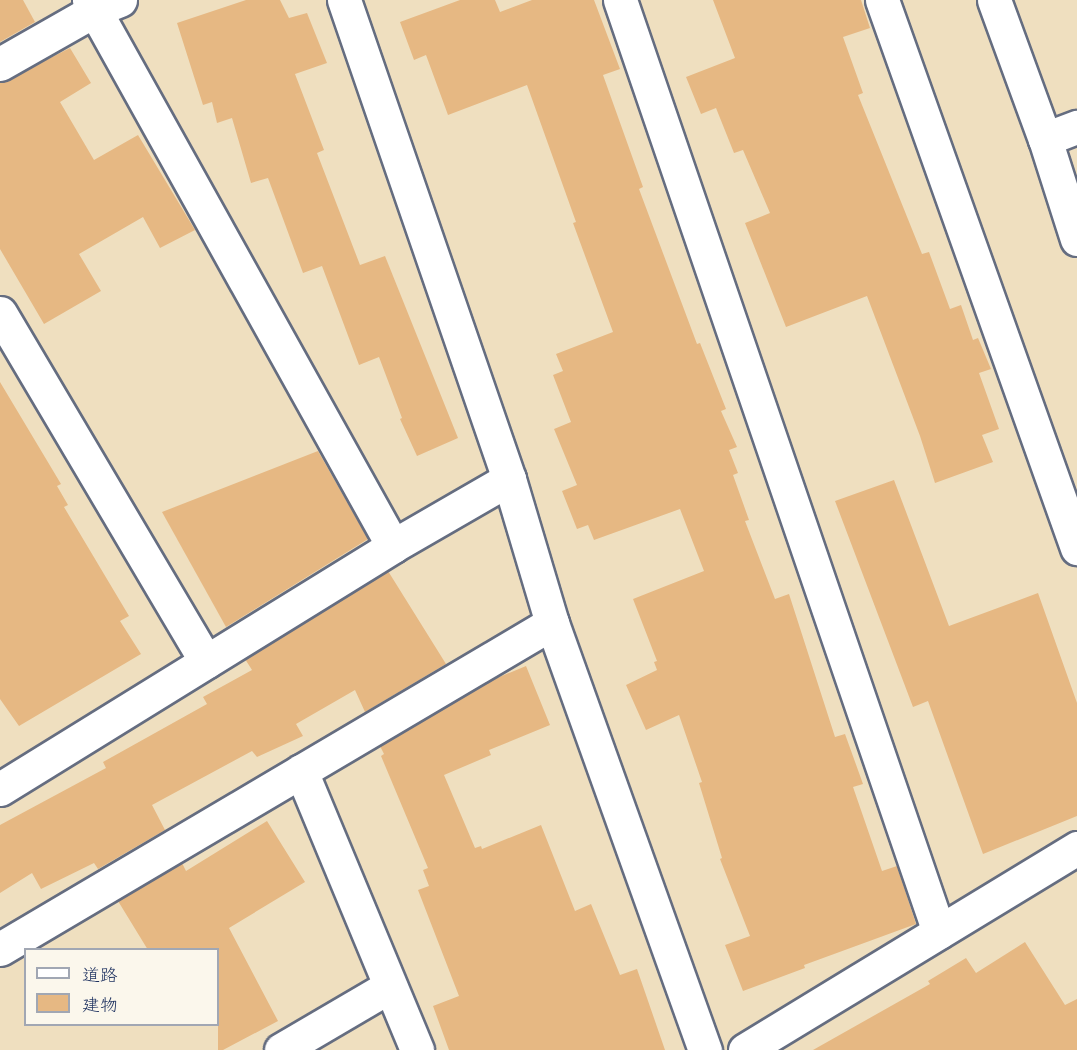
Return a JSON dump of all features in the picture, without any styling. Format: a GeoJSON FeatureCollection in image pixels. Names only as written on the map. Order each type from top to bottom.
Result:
{"type":"FeatureCollection","features":[{"type":"Feature","properties":{"kind":"street"},"geometry":{"type":"LineString","coordinates":[[344,0],[509,479],[552,622],[705,1050]]}},
{"type":"Feature","properties":{"kind":"street"},"geometry":{"type":"LineString","coordinates":[[620,0],[939,932]]}},
{"type":"Feature","properties":{"kind":"street"},"geometry":{"type":"LineString","coordinates":[[882,0],[1077,548]]}},
{"type":"Feature","properties":{"kind":"street"},"geometry":{"type":"LineString","coordinates":[[994,0],[1045,139],[1077,239]]}},
{"type":"Feature","properties":{"kind":"street"},"geometry":{"type":"LineString","coordinates":[[0,64],[101,3],[393,546]]}},
{"type":"Feature","properties":{"kind":"street"},"geometry":{"type":"LineString","coordinates":[[1045,139],[1077,128]]}},
{"type":"Feature","properties":{"kind":"street"},"geometry":{"type":"LineString","coordinates":[[3,325],[206,662]]}},
{"type":"Feature","properties":{"kind":"street"},"geometry":{"type":"LineString","coordinates":[[0,789],[393,546],[509,479]]}},
{"type":"Feature","properties":{"kind":"street"},"geometry":{"type":"LineString","coordinates":[[0,949],[552,622]]}},
{"type":"Feature","properties":{"kind":"street"},"geometry":{"type":"LineString","coordinates":[[301,771],[417,1050]]}},
{"type":"Feature","properties":{"kind":"street"},"geometry":{"type":"LineString","coordinates":[[745,1050],[1077,848]]}},
{"type":"Feature","properties":{"kind":"street"},"geometry":{"type":"LineString","coordinates":[[281,1050],[390,986]]}},
{"type":"Feature","properties":{"kind":"building"},"geometry":{"type":"Polygon","coordinates":[[[0,0],[23,0],[35,22],[0,42],[0,0]]]}},
{"type":"Feature","properties":{"kind":"building"},"geometry":{"type":"Polygon","coordinates":[[[246,0],[280,0],[289,18],[307,13],[327,63],[295,74],[324,150],[317,153],[360,265],[385,256],[458,438],[417,456],[400,419],[402,418],[379,357],[359,365],[322,266],[303,273],[268,178],[251,183],[232,118],[217,123],[212,102],[203,105],[177,23],[246,0]]]}},
{"type":"Feature","properties":{"kind":"building"},"geometry":{"type":"Polygon","coordinates":[[[460,0],[495,0],[500,12],[532,0],[594,0],[620,69],[603,75],[643,187],[639,189],[697,344],[700,343],[726,409],[721,411],[737,447],[729,450],[738,473],[733,475],[749,520],[745,521],[775,599],[789,594],[835,737],[845,734],[863,784],[853,787],[882,871],[897,866],[916,924],[804,965],[805,968],[743,991],[725,945],[750,936],[720,859],[722,858],[699,783],[702,782],[679,715],[646,730],[626,685],[657,670],[654,662],[657,661],[633,599],[704,571],[680,509],[594,540],[588,525],[577,529],[562,491],[577,485],[554,429],[571,422],[553,375],[563,371],[556,354],[613,332],[573,223],[576,222],[527,85],[448,115],[426,55],[414,60],[400,22],[460,0]]]}},
{"type":"Feature","properties":{"kind":"building"},"geometry":{"type":"Polygon","coordinates":[[[713,0],[861,0],[870,28],[843,37],[863,93],[858,95],[922,254],[929,252],[950,309],[961,305],[973,340],[978,338],[991,369],[979,373],[999,429],[982,435],[993,462],[935,483],[920,436],[867,296],[786,327],[745,223],[770,213],[743,150],[734,153],[716,108],[701,114],[686,77],[735,58],[713,0]]]}},
{"type":"Feature","properties":{"kind":"building"},"geometry":{"type":"Polygon","coordinates":[[[70,48],[91,83],[60,102],[94,160],[138,135],[195,230],[160,248],[143,217],[79,254],[101,291],[44,324],[0,249],[0,83],[70,48]]]}},
{"type":"Feature","properties":{"kind":"building"},"geometry":{"type":"Polygon","coordinates":[[[0,382],[61,484],[57,486],[68,505],[64,507],[129,616],[120,621],[141,654],[19,726],[0,699],[0,382]]]}},
{"type":"Feature","properties":{"kind":"building"},"geometry":{"type":"Polygon","coordinates":[[[318,451],[368,539],[226,627],[162,512],[318,451]]]}},
{"type":"Feature","properties":{"kind":"building"},"geometry":{"type":"Polygon","coordinates":[[[894,480],[949,626],[1038,593],[1077,703],[1077,816],[983,854],[928,701],[913,707],[835,501],[894,480]]]}},
{"type":"Feature","properties":{"kind":"building"},"geometry":{"type":"Polygon","coordinates":[[[388,571],[446,664],[365,712],[355,690],[296,724],[303,736],[257,757],[252,751],[152,805],[165,830],[98,869],[94,863],[41,889],[32,873],[0,893],[0,825],[106,768],[103,762],[207,704],[203,697],[252,670],[245,659],[388,571]]]}},
{"type":"Feature","properties":{"kind":"building"},"geometry":{"type":"Polygon","coordinates":[[[526,666],[550,725],[489,750],[491,755],[444,775],[475,848],[481,846],[482,849],[541,825],[575,911],[591,904],[620,975],[637,969],[665,1050],[449,1050],[433,1006],[459,996],[418,890],[429,886],[423,870],[428,868],[381,756],[384,754],[380,746],[492,680],[526,666]]]}},
{"type":"Feature","properties":{"kind":"building"},"geometry":{"type":"Polygon","coordinates":[[[267,821],[305,882],[229,928],[278,1021],[223,1050],[218,1050],[219,948],[147,948],[118,901],[182,863],[186,871],[267,821]]]}},
{"type":"Feature","properties":{"kind":"building"},"geometry":{"type":"Polygon","coordinates":[[[1025,942],[1065,1005],[1077,999],[1077,1050],[813,1050],[930,984],[928,981],[966,958],[976,973],[1025,942]]]}}]}
